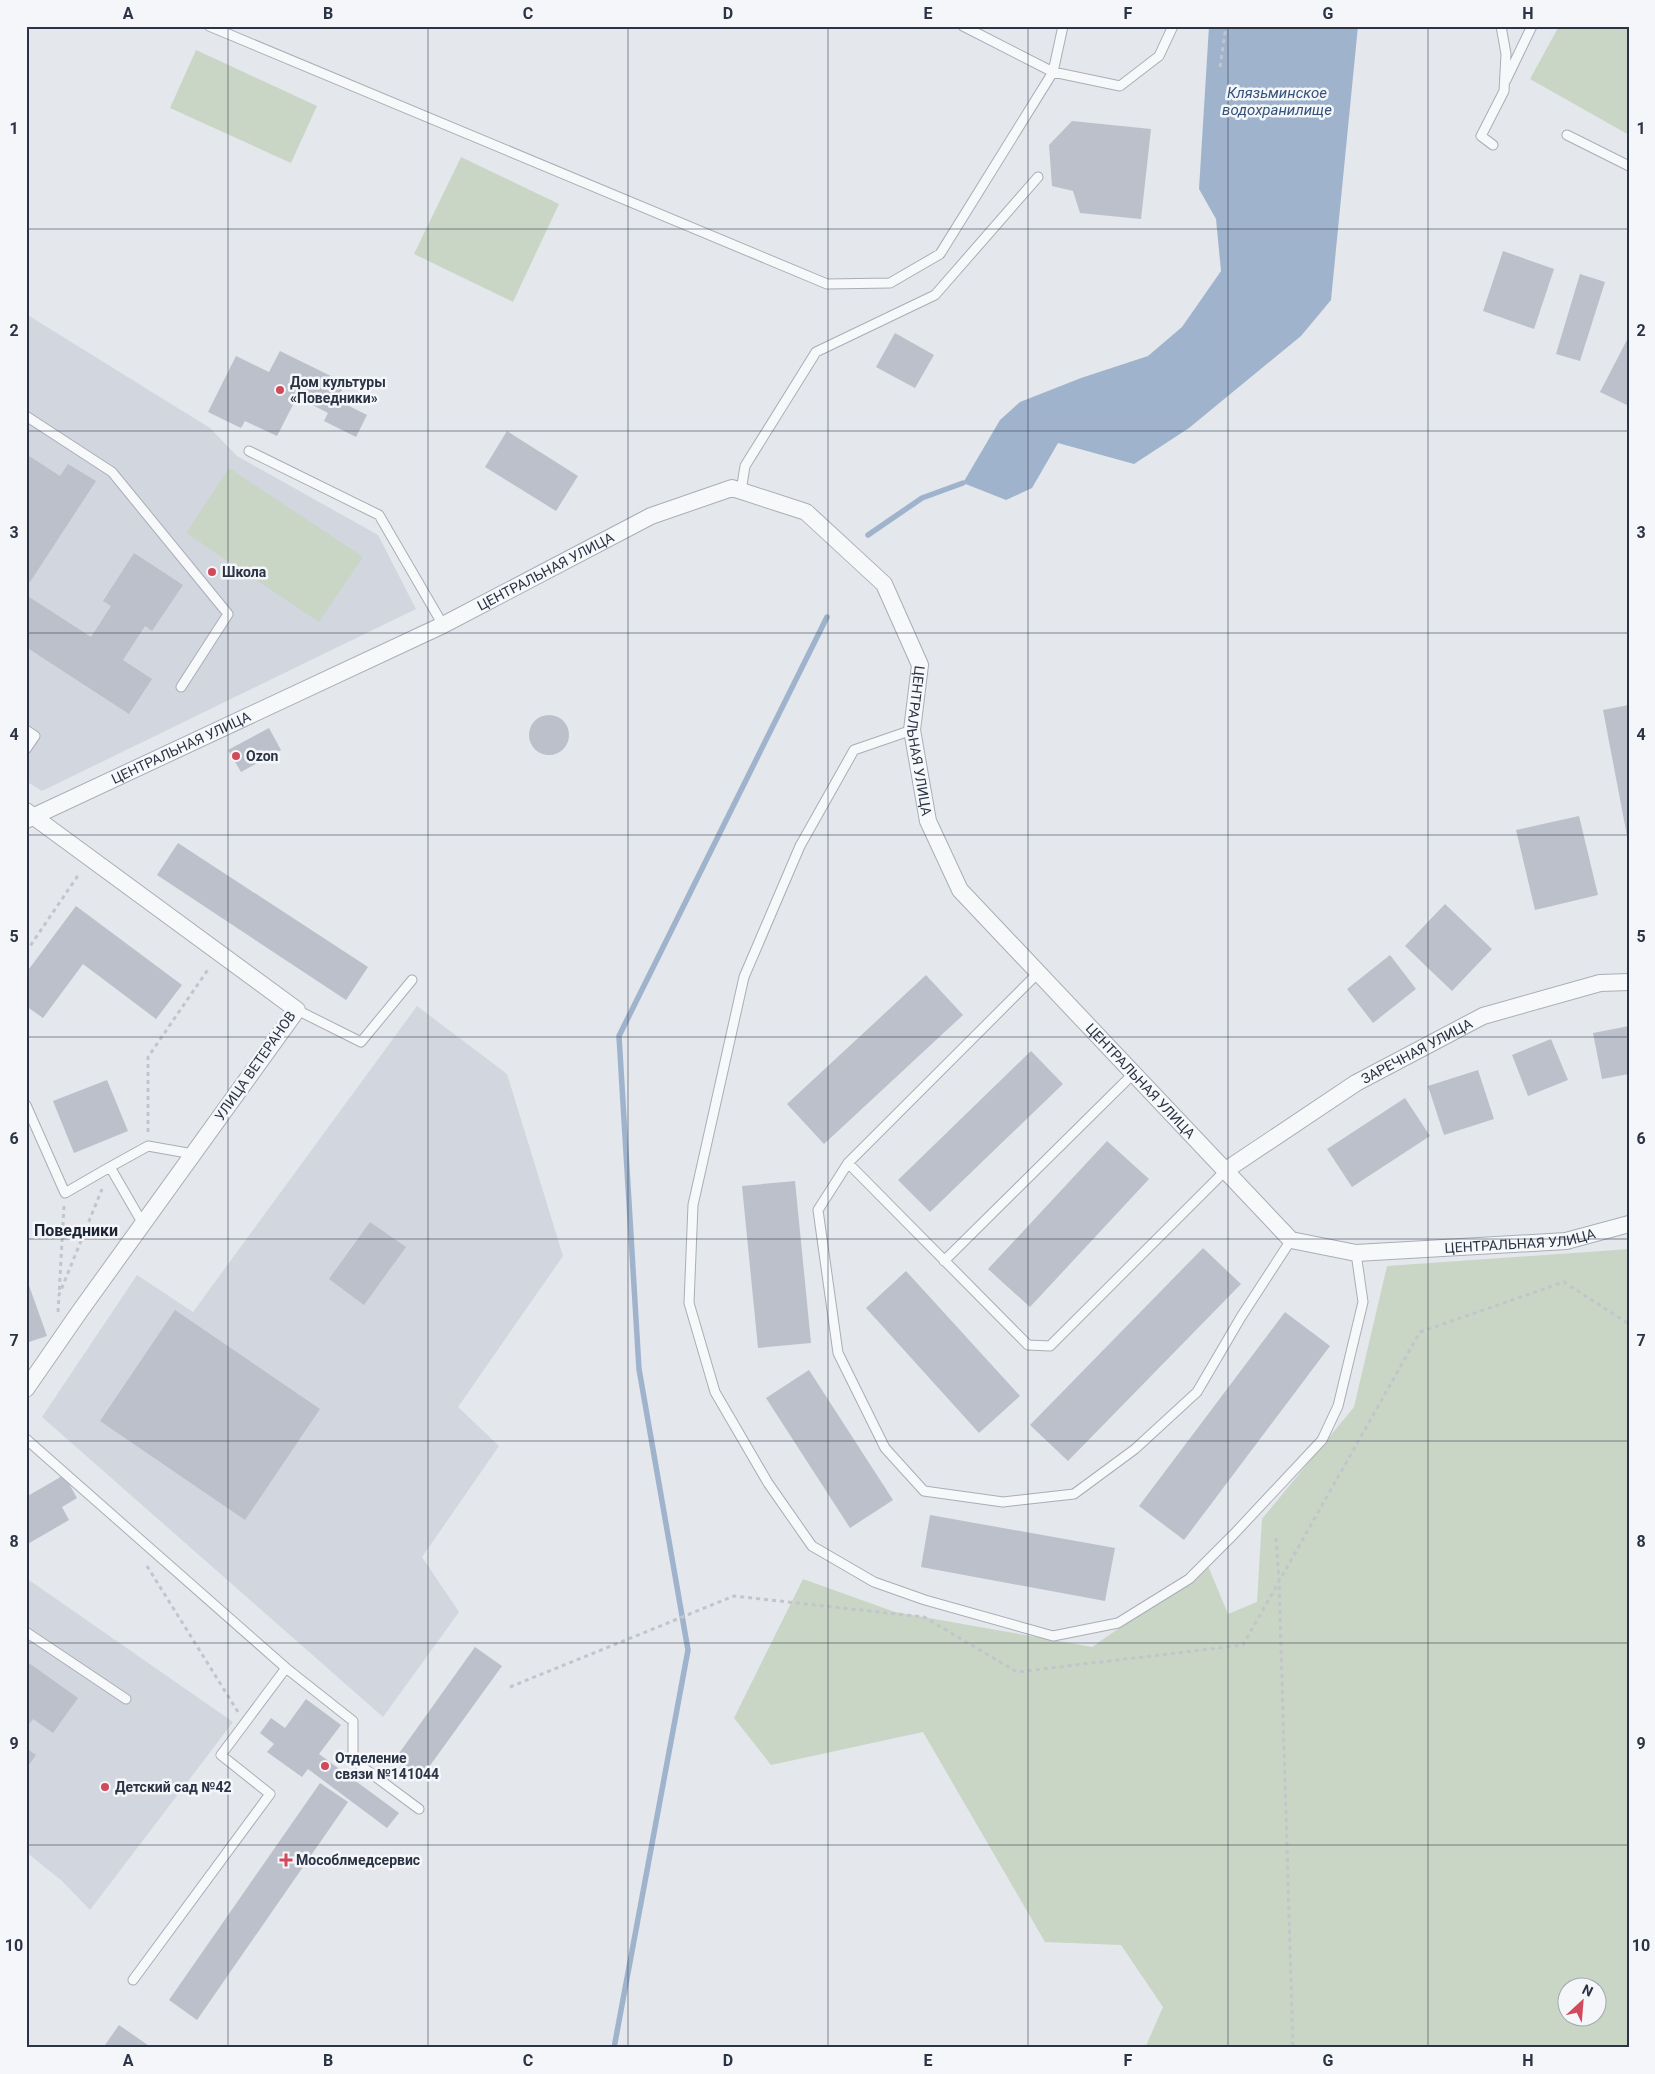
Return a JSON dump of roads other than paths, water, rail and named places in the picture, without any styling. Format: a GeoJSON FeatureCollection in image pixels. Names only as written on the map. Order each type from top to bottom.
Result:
{"type":"FeatureCollection","features":[{"type":"Feature","properties":{"kind":"street","name":"ЦЕНТРАЛЬНАЯ УЛИЦА"},"geometry":{"type":"LineString","coordinates":[[28,816],[442,625],[651,516],[732,488],[806,512],[884,584],[920,665],[912,730],[928,821],[960,890],[1292,1240],[1356,1253],[1566,1241],[1628,1225]]}},
{"type":"Feature","properties":{"kind":"street","name":"УЛИЦА ВЕТЕРАНОВ"},"geometry":{"type":"LineString","coordinates":[[26,1389],[297,1010],[28,816]]}},
{"type":"Feature","properties":{"kind":"street","name":"ЗАРЕЧНАЯ УЛИЦА"},"geometry":{"type":"LineString","coordinates":[[1226,1170],[1356,1083],[1483,1016],[1600,983],[1629,982]]}},
{"type":"Feature","properties":{"kind":"lane"},"geometry":{"type":"LineString","coordinates":[[209,26],[826,284],[890,282],[940,254],[1053,72],[1063,26]]}},
{"type":"Feature","properties":{"kind":"lane"},"geometry":{"type":"LineString","coordinates":[[963,26],[1053,72],[1120,86],[1159,56],[1173,26]]}},
{"type":"Feature","properties":{"kind":"lane"},"geometry":{"type":"LineString","coordinates":[[1493,145],[1481,136],[1504,91],[1506,54],[1501,26]]}},
{"type":"Feature","properties":{"kind":"lane"},"geometry":{"type":"LineString","coordinates":[[1504,85],[1532,26]]}},
{"type":"Feature","properties":{"kind":"lane"},"geometry":{"type":"LineString","coordinates":[[1568,135],[1629,166]]}},
{"type":"Feature","properties":{"kind":"lane"},"geometry":{"type":"LineString","coordinates":[[741,491],[745,466],[816,352],[935,295],[1038,177]]}},
{"type":"Feature","properties":{"kind":"lane"},"geometry":{"type":"LineString","coordinates":[[26,416],[112,472],[228,614],[180,686]]}},
{"type":"Feature","properties":{"kind":"lane"},"geometry":{"type":"LineString","coordinates":[[250,450],[379,515],[442,625]]}},
{"type":"Feature","properties":{"kind":"lane"},"geometry":{"type":"LineString","coordinates":[[26,730],[34,736],[26,749]]}},
{"type":"Feature","properties":{"kind":"lane"},"geometry":{"type":"LineString","coordinates":[[912,730],[854,750],[800,846],[744,977],[693,1205],[689,1303],[715,1392],[768,1482],[812,1546],[874,1582],[925,1600],[1054,1636],[1118,1623],[1188,1579],[1234,1534],[1322,1440],[1338,1406],[1363,1302],[1356,1253]]}},
{"type":"Feature","properties":{"kind":"lane"},"geometry":{"type":"LineString","coordinates":[[1038,973],[848,1164],[818,1210],[838,1353],[885,1448],[924,1491],[1003,1502],[1074,1494],[1135,1449],[1197,1392],[1241,1317],[1292,1240]]}},
{"type":"Feature","properties":{"kind":"lane"},"geometry":{"type":"LineString","coordinates":[[297,1010],[361,1042],[412,980]]}},
{"type":"Feature","properties":{"kind":"lane"},"geometry":{"type":"LineString","coordinates":[[944,1260],[1134,1073]]}},
{"type":"Feature","properties":{"kind":"lane"},"geometry":{"type":"LineString","coordinates":[[26,1105],[65,1193],[148,1146],[193,1154]]}},
{"type":"Feature","properties":{"kind":"lane"},"geometry":{"type":"LineString","coordinates":[[848,1164],[1028,1345],[1050,1346],[1226,1170]]}},
{"type":"Feature","properties":{"kind":"lane"},"geometry":{"type":"LineString","coordinates":[[110,1167],[143,1224]]}},
{"type":"Feature","properties":{"kind":"lane"},"geometry":{"type":"LineString","coordinates":[[26,1439],[286,1668],[353,1721],[354,1760],[419,1809]]}},
{"type":"Feature","properties":{"kind":"lane"},"geometry":{"type":"LineString","coordinates":[[26,1632],[126,1699]]}},
{"type":"Feature","properties":{"kind":"lane"},"geometry":{"type":"LineString","coordinates":[[132,1980],[270,1794],[221,1755],[286,1668]]}},
{"type":"Feature","properties":{"kind":"water","name":"Клязьминское водохранилище"},"geometry":{"type":"Polygon","coordinates":[[[1209,26],[1358,26],[1331,300],[1301,336],[1189,428],[1134,464],[1058,443],[1032,488],[1006,500],[963,483],[1000,420],[1020,402],[1081,378],[1148,356],[1182,327],[1221,271],[1216,219],[1199,189],[1209,26]]]}},
{"type":"Feature","properties":{"kind":"waterway"},"geometry":{"type":"LineString","coordinates":[[868,535],[922,498],[963,483]]}},
{"type":"Feature","properties":{"kind":"waterway"},"geometry":{"type":"LineString","coordinates":[[614,2048],[688,1650],[639,1369],[619,1036],[827,617]]}},
{"type":"Feature","properties":{"kind":"place","name":"Дом культуры «Поведники»"},"geometry":{"type":"Point","coordinates":[280,390]}},
{"type":"Feature","properties":{"kind":"place","name":"Школа"},"geometry":{"type":"Point","coordinates":[212,572]}},
{"type":"Feature","properties":{"kind":"place","name":"Ozon"},"geometry":{"type":"Point","coordinates":[236,756]}},
{"type":"Feature","properties":{"kind":"place","name":"Отделение связи №141044"},"geometry":{"type":"Point","coordinates":[325,1766]}},
{"type":"Feature","properties":{"kind":"place","name":"Детский сад №42"},"geometry":{"type":"Point","coordinates":[105,1787]}},
{"type":"Feature","properties":{"kind":"place","name":"Мособлмедсервис"},"geometry":{"type":"Point","coordinates":[286,1860]}},
{"type":"Feature","properties":{"kind":"district","name":"Поведники"},"geometry":{"type":"Point","coordinates":[76,1230]}}]}
